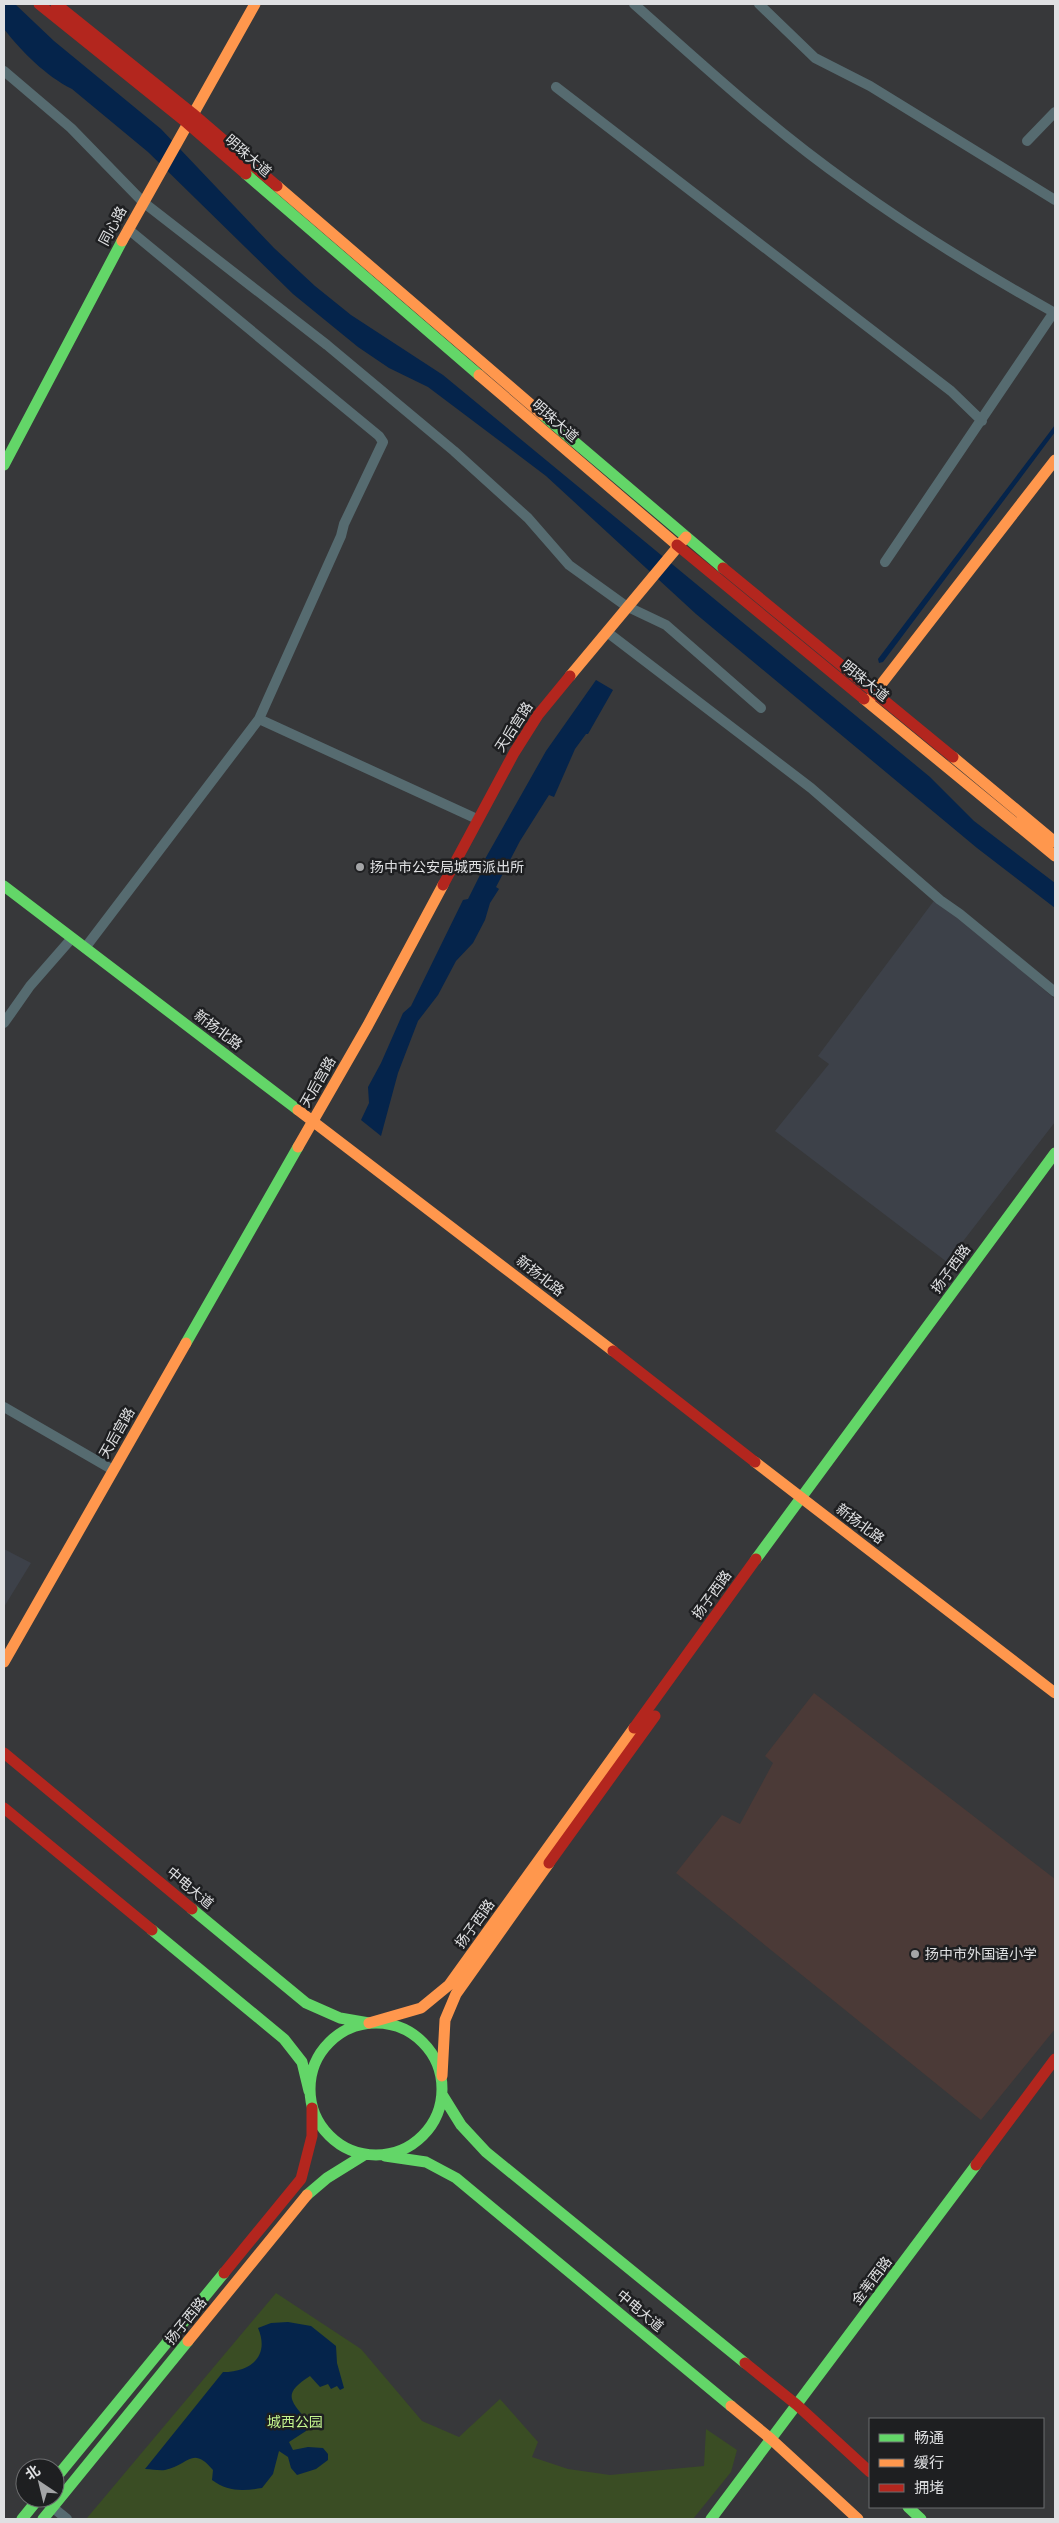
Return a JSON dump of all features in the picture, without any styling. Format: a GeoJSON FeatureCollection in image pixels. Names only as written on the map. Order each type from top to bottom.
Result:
{"type":"FeatureCollection","features":[{"type":"Feature","properties":{"kind":"main road","name":"明珠大道"},"geometry":{"type":"LineString","coordinates":[[39,4],[189,118],[675,549],[871,698],[1055,842]]}},
{"type":"Feature","properties":{"kind":"main road","name":"明珠大道"},"geometry":{"type":"LineString","coordinates":[[56,4],[686,537],[1055,856]]}},
{"type":"Feature","properties":{"kind":"main road","name":"同心路"},"geometry":{"type":"LineString","coordinates":[[4,465],[128,229],[254,4]]}},
{"type":"Feature","properties":{"kind":"main road"},"geometry":{"type":"LineString","coordinates":[[871,698],[1055,460]]}},
{"type":"Feature","properties":{"kind":"main road","name":"天后宫路"},"geometry":{"type":"LineString","coordinates":[[4,1662],[368,1025],[477,819],[538,715],[607,632],[626,606],[686,537]]}},
{"type":"Feature","properties":{"kind":"main road","name":"新扬北路"},"geometry":{"type":"LineString","coordinates":[[4,886],[527,1284],[804,1501],[1055,1693]]}},
{"type":"Feature","properties":{"kind":"main road","name":"扬子西路"},"geometry":{"type":"LineString","coordinates":[[369,2023],[399,2016],[421,2008],[449,1985],[804,1501],[1055,1153]]}},
{"type":"Feature","properties":{"kind":"main road","name":"扬子西路"},"geometry":{"type":"LineString","coordinates":[[442,2076],[444,2020],[456,1994],[804,1501],[1055,1169]]}},
{"type":"Feature","properties":{"kind":"main road","name":"中电大道"},"geometry":{"type":"LineString","coordinates":[[4,1753],[306,2003],[340,2018],[369,2023]]}},
{"type":"Feature","properties":{"kind":"main road"},"geometry":{"type":"LineString","coordinates":[[4,1808],[284,2039],[302,2062],[312,2108],[320,2125],[331,2139],[346,2149],[364,2155],[385,2156],[405,2150],[424,2137],[437,2118],[443,2096],[442,2076],[435,2057],[423,2041],[407,2030],[388,2024],[369,2023],[351,2028],[334,2038],[320,2053],[312,2071],[309,2091]]}},
{"type":"Feature","properties":{"kind":"main road","name":"金苇西路"},"geometry":{"type":"LineString","coordinates":[[710,2519],[1055,2059]]}},
{"type":"Feature","properties":{"kind":"main road","name":"中电大道"},"geometry":{"type":"LineString","coordinates":[[443,2096],[461,2125],[486,2152],[797,2405],[869,2471]]}},
{"type":"Feature","properties":{"kind":"main road","name":"扬子西路"},"geometry":{"type":"LineString","coordinates":[[65,2467],[301,2179],[314,2133],[312,2108]]}},
{"type":"Feature","properties":{"kind":"main road","name":"扬子西路"},"geometry":{"type":"LineString","coordinates":[[65,2492],[309,2192],[327,2178],[364,2155]]}},
{"type":"Feature","properties":{"kind":"main road","name":"中电大道"},"geometry":{"type":"LineString","coordinates":[[385,2156],[426,2162],[456,2178],[771,2439],[858,2519]]}},
{"type":"Feature","properties":{"kind":"main road"},"geometry":{"type":"LineString","coordinates":[[22,2519],[31,2508]]}},
{"type":"Feature","properties":{"kind":"main road","name":"扬子西路"},"geometry":{"type":"LineString","coordinates":[[43,2519],[52,2508]]}},
{"type":"Feature","properties":{"kind":"main road"},"geometry":{"type":"LineString","coordinates":[[909,2508],[921,2519]]}},
{"type":"Feature","properties":{"kind":"street"},"geometry":{"type":"LineString","coordinates":[[634,4],[778,129],[850,184],[971,264],[1055,312],[885,562]]}},
{"type":"Feature","properties":{"kind":"street"},"geometry":{"type":"LineString","coordinates":[[759,4],[815,58],[870,86],[1055,200]]}},
{"type":"Feature","properties":{"kind":"street"},"geometry":{"type":"LineString","coordinates":[[4,71],[71,128],[143,202],[327,345],[454,451],[528,518],[569,565],[626,606],[666,625],[761,708]]}},
{"type":"Feature","properties":{"kind":"street"},"geometry":{"type":"LineString","coordinates":[[556,87],[951,391],[982,421]]}},
{"type":"Feature","properties":{"kind":"street"},"geometry":{"type":"LineString","coordinates":[[1027,141],[1055,112]]}},
{"type":"Feature","properties":{"kind":"street"},"geometry":{"type":"LineString","coordinates":[[86,948],[259,718],[341,536],[344,524],[383,442],[380,436],[128,229]]}},
{"type":"Feature","properties":{"kind":"street"},"geometry":{"type":"LineString","coordinates":[[607,632],[811,788],[940,900],[960,914],[1055,992]]}},
{"type":"Feature","properties":{"kind":"street"},"geometry":{"type":"LineString","coordinates":[[259,718],[477,819]]}},
{"type":"Feature","properties":{"kind":"street"},"geometry":{"type":"LineString","coordinates":[[4,1023],[30,986],[72,938]]}},
{"type":"Feature","properties":{"kind":"street"},"geometry":{"type":"LineString","coordinates":[[4,1407],[113,1470]]}},
{"type":"Feature","properties":{"kind":"street"},"geometry":{"type":"LineString","coordinates":[[52,2508],[67,2519]]}},
{"type":"Feature","properties":{"kind":"shaded area"},"geometry":{"type":"Polygon","coordinates":[[[936,898],[1055,999],[1055,1122],[947,1262],[775,1131],[829,1064],[818,1056],[936,898]]]}},
{"type":"Feature","properties":{"kind":"shaded area"},"geometry":{"type":"Polygon","coordinates":[[[4,1549],[31,1563],[4,1607],[4,1549]]]}},
{"type":"Feature","properties":{"kind":"shaded area","name":"扬中市外国语小学"},"geometry":{"type":"Polygon","coordinates":[[[814,1693],[1055,1879],[1055,2029],[981,2120],[676,1873],[722,1815],[740,1824],[773,1763],[765,1756],[814,1693]]]}},
{"type":"Feature","properties":{"kind":"green space","name":"城西公园"},"geometry":{"type":"Polygon","coordinates":[[[276,2293],[361,2349],[422,2421],[459,2437],[500,2399],[538,2442],[532,2457],[568,2469],[610,2475],[704,2466],[706,2429],[737,2450],[731,2472],[693,2519],[87,2518],[276,2293]]]}},
{"type":"Feature","properties":{"kind":"water"},"geometry":{"type":"Polygon","coordinates":[[[4,4],[15,4],[54,41],[161,129],[274,248],[315,286],[351,315],[443,375],[930,777],[974,821],[1055,883],[1055,908],[977,848],[696,614],[546,476],[428,387],[389,368],[358,347],[293,294],[148,152],[72,89],[62,84],[27,55],[4,29],[4,4]]]}},
{"type":"Feature","properties":{"kind":"water"},"geometry":{"type":"Polygon","coordinates":[[[1055,425],[1055,432],[883,662],[879,663],[878,659],[1055,425]]]}},
{"type":"Feature","properties":{"kind":"water"},"geometry":{"type":"Polygon","coordinates":[[[596,680],[613,690],[588,734],[586,734],[575,749],[554,797],[549,795],[520,841],[496,887],[499,889],[490,903],[485,920],[473,943],[456,961],[438,995],[418,1021],[398,1073],[381,1136],[361,1120],[369,1103],[368,1087],[403,1013],[411,1006],[463,900],[468,899],[487,861],[485,859],[546,751],[596,680]]]}},
{"type":"Feature","properties":{"kind":"water"},"geometry":{"type":"Polygon","coordinates":[[[288,2322],[311,2326],[336,2346],[337,2363],[344,2388],[340,2390],[337,2386],[331,2389],[328,2384],[320,2387],[310,2376],[296,2387],[292,2397],[296,2407],[307,2420],[306,2431],[289,2442],[293,2450],[308,2447],[323,2448],[328,2454],[328,2460],[316,2469],[297,2475],[291,2468],[288,2457],[279,2451],[273,2474],[262,2488],[248,2490],[230,2489],[218,2484],[212,2480],[213,2470],[200,2459],[190,2459],[165,2470],[145,2469],[223,2372],[242,2369],[256,2360],[262,2347],[258,2328],[271,2323],[288,2322]]]}},
{"type":"Feature","properties":{"kind":"traffic: fast"},"geometry":{"type":"LineString","coordinates":[[246,174],[479,375]]}},
{"type":"Feature","properties":{"kind":"traffic: fast"},"geometry":{"type":"LineString","coordinates":[[4,465],[122,241]]}},
{"type":"Feature","properties":{"kind":"traffic: fast"},"geometry":{"type":"LineString","coordinates":[[543,415],[723,568]]}},
{"type":"Feature","properties":{"kind":"traffic: fast"},"geometry":{"type":"LineString","coordinates":[[4,886],[298,1110]]}},
{"type":"Feature","properties":{"kind":"traffic: fast"},"geometry":{"type":"LineString","coordinates":[[186,1343],[298,1147]]}},
{"type":"Feature","properties":{"kind":"traffic: fast"},"geometry":{"type":"LineString","coordinates":[[756,1559],[1055,1153]]}},
{"type":"Feature","properties":{"kind":"traffic: fast"},"geometry":{"type":"LineString","coordinates":[[192,1909],[306,2003],[340,2018],[369,2023]]}},
{"type":"Feature","properties":{"kind":"traffic: fast"},"geometry":{"type":"LineString","coordinates":[[152,1930],[284,2039],[302,2062],[309,2091]]}},
{"type":"Feature","properties":{"kind":"traffic: fast"},"geometry":{"type":"LineString","coordinates":[[376,2023],[389,2024],[401,2028],[423,2042],[437,2064],[441,2076],[442,2089],[441,2102],[437,2114],[423,2136],[401,2150],[389,2154],[376,2155],[363,2154],[351,2150],[329,2136],[315,2114],[311,2102],[310,2089],[311,2076],[315,2064],[329,2042],[351,2028],[363,2024],[376,2023]]}},
{"type":"Feature","properties":{"kind":"traffic: fast"},"geometry":{"type":"LineString","coordinates":[[443,2096],[461,2125],[486,2152],[745,2363]]}},
{"type":"Feature","properties":{"kind":"traffic: fast"},"geometry":{"type":"LineString","coordinates":[[307,2195],[327,2178],[364,2155]]}},
{"type":"Feature","properties":{"kind":"traffic: fast"},"geometry":{"type":"LineString","coordinates":[[385,2156],[426,2162],[456,2178],[731,2406]]}},
{"type":"Feature","properties":{"kind":"traffic: fast"},"geometry":{"type":"LineString","coordinates":[[711,2519],[976,2165]]}},
{"type":"Feature","properties":{"kind":"traffic: fast"},"geometry":{"type":"LineString","coordinates":[[65,2467],[224,2273]]}},
{"type":"Feature","properties":{"kind":"traffic: fast"},"geometry":{"type":"LineString","coordinates":[[43,2519],[188,2341]]}},
{"type":"Feature","properties":{"kind":"traffic: fast"},"geometry":{"type":"LineString","coordinates":[[22,2519],[31,2508]]}},
{"type":"Feature","properties":{"kind":"traffic: fast"},"geometry":{"type":"LineString","coordinates":[[909,2508],[921,2519]]}},
{"type":"Feature","properties":{"kind":"traffic: slow"},"geometry":{"type":"LineString","coordinates":[[122,241],[255,4]]}},
{"type":"Feature","properties":{"kind":"traffic: slow"},"geometry":{"type":"LineString","coordinates":[[277,186],[543,415]]}},
{"type":"Feature","properties":{"kind":"traffic: slow"},"geometry":{"type":"LineString","coordinates":[[479,375],[677,545]]}},
{"type":"Feature","properties":{"kind":"traffic: slow"},"geometry":{"type":"LineString","coordinates":[[869,700],[1055,460]]}},
{"type":"Feature","properties":{"kind":"traffic: slow"},"geometry":{"type":"LineString","coordinates":[[570,676],[686,537]]}},
{"type":"Feature","properties":{"kind":"traffic: slow"},"geometry":{"type":"LineString","coordinates":[[864,699],[1055,856]]}},
{"type":"Feature","properties":{"kind":"traffic: slow"},"geometry":{"type":"LineString","coordinates":[[953,757],[1055,842]]}},
{"type":"Feature","properties":{"kind":"traffic: slow"},"geometry":{"type":"LineString","coordinates":[[298,1147],[368,1025],[443,885]]}},
{"type":"Feature","properties":{"kind":"traffic: slow"},"geometry":{"type":"LineString","coordinates":[[298,1110],[613,1351]]}},
{"type":"Feature","properties":{"kind":"traffic: slow"},"geometry":{"type":"LineString","coordinates":[[4,1662],[186,1343]]}},
{"type":"Feature","properties":{"kind":"traffic: slow"},"geometry":{"type":"LineString","coordinates":[[755,1462],[1055,1693]]}},
{"type":"Feature","properties":{"kind":"traffic: slow"},"geometry":{"type":"LineString","coordinates":[[369,2023],[421,2008],[449,1985],[634,1728]]}},
{"type":"Feature","properties":{"kind":"traffic: slow"},"geometry":{"type":"LineString","coordinates":[[442,2076],[445,2020],[456,1994],[549,1863]]}},
{"type":"Feature","properties":{"kind":"traffic: slow"},"geometry":{"type":"LineString","coordinates":[[188,2341],[307,2195]]}},
{"type":"Feature","properties":{"kind":"traffic: slow"},"geometry":{"type":"LineString","coordinates":[[731,2406],[771,2439],[858,2519]]}},
{"type":"Feature","properties":{"kind":"traffic: jam"},"geometry":{"type":"LineString","coordinates":[[39,4],[187,123],[246,174]]}},
{"type":"Feature","properties":{"kind":"traffic: jam"},"geometry":{"type":"LineString","coordinates":[[56,4],[192,113],[277,186]]}},
{"type":"Feature","properties":{"kind":"traffic: jam"},"geometry":{"type":"LineString","coordinates":[[677,545],[864,699]]}},
{"type":"Feature","properties":{"kind":"traffic: jam"},"geometry":{"type":"LineString","coordinates":[[723,568],[953,757]]}},
{"type":"Feature","properties":{"kind":"traffic: jam"},"geometry":{"type":"LineString","coordinates":[[443,885],[514,753],[538,715],[570,676]]}},
{"type":"Feature","properties":{"kind":"traffic: jam"},"geometry":{"type":"LineString","coordinates":[[613,1351],[755,1462]]}},
{"type":"Feature","properties":{"kind":"traffic: jam"},"geometry":{"type":"LineString","coordinates":[[634,1728],[756,1559]]}},
{"type":"Feature","properties":{"kind":"traffic: jam"},"geometry":{"type":"LineString","coordinates":[[549,1863],[655,1716]]}},
{"type":"Feature","properties":{"kind":"traffic: jam"},"geometry":{"type":"LineString","coordinates":[[4,1753],[192,1909]]}},
{"type":"Feature","properties":{"kind":"traffic: jam"},"geometry":{"type":"LineString","coordinates":[[4,1808],[152,1930]]}},
{"type":"Feature","properties":{"kind":"traffic: jam"},"geometry":{"type":"LineString","coordinates":[[976,2165],[1055,2059]]}},
{"type":"Feature","properties":{"kind":"traffic: jam"},"geometry":{"type":"LineString","coordinates":[[224,2273],[301,2179],[312,2136],[312,2108]]}},
{"type":"Feature","properties":{"kind":"traffic: jam"},"geometry":{"type":"LineString","coordinates":[[745,2363],[797,2405],[869,2471]]}},
{"type":"Feature","properties":{"kind":"place","name":"扬中市公安局城西派出所"},"geometry":{"type":"Point","coordinates":[360,867]}},
{"type":"Feature","properties":{"kind":"place","name":"扬中市外国语小学"},"geometry":{"type":"Point","coordinates":[915,1954]}}]}
